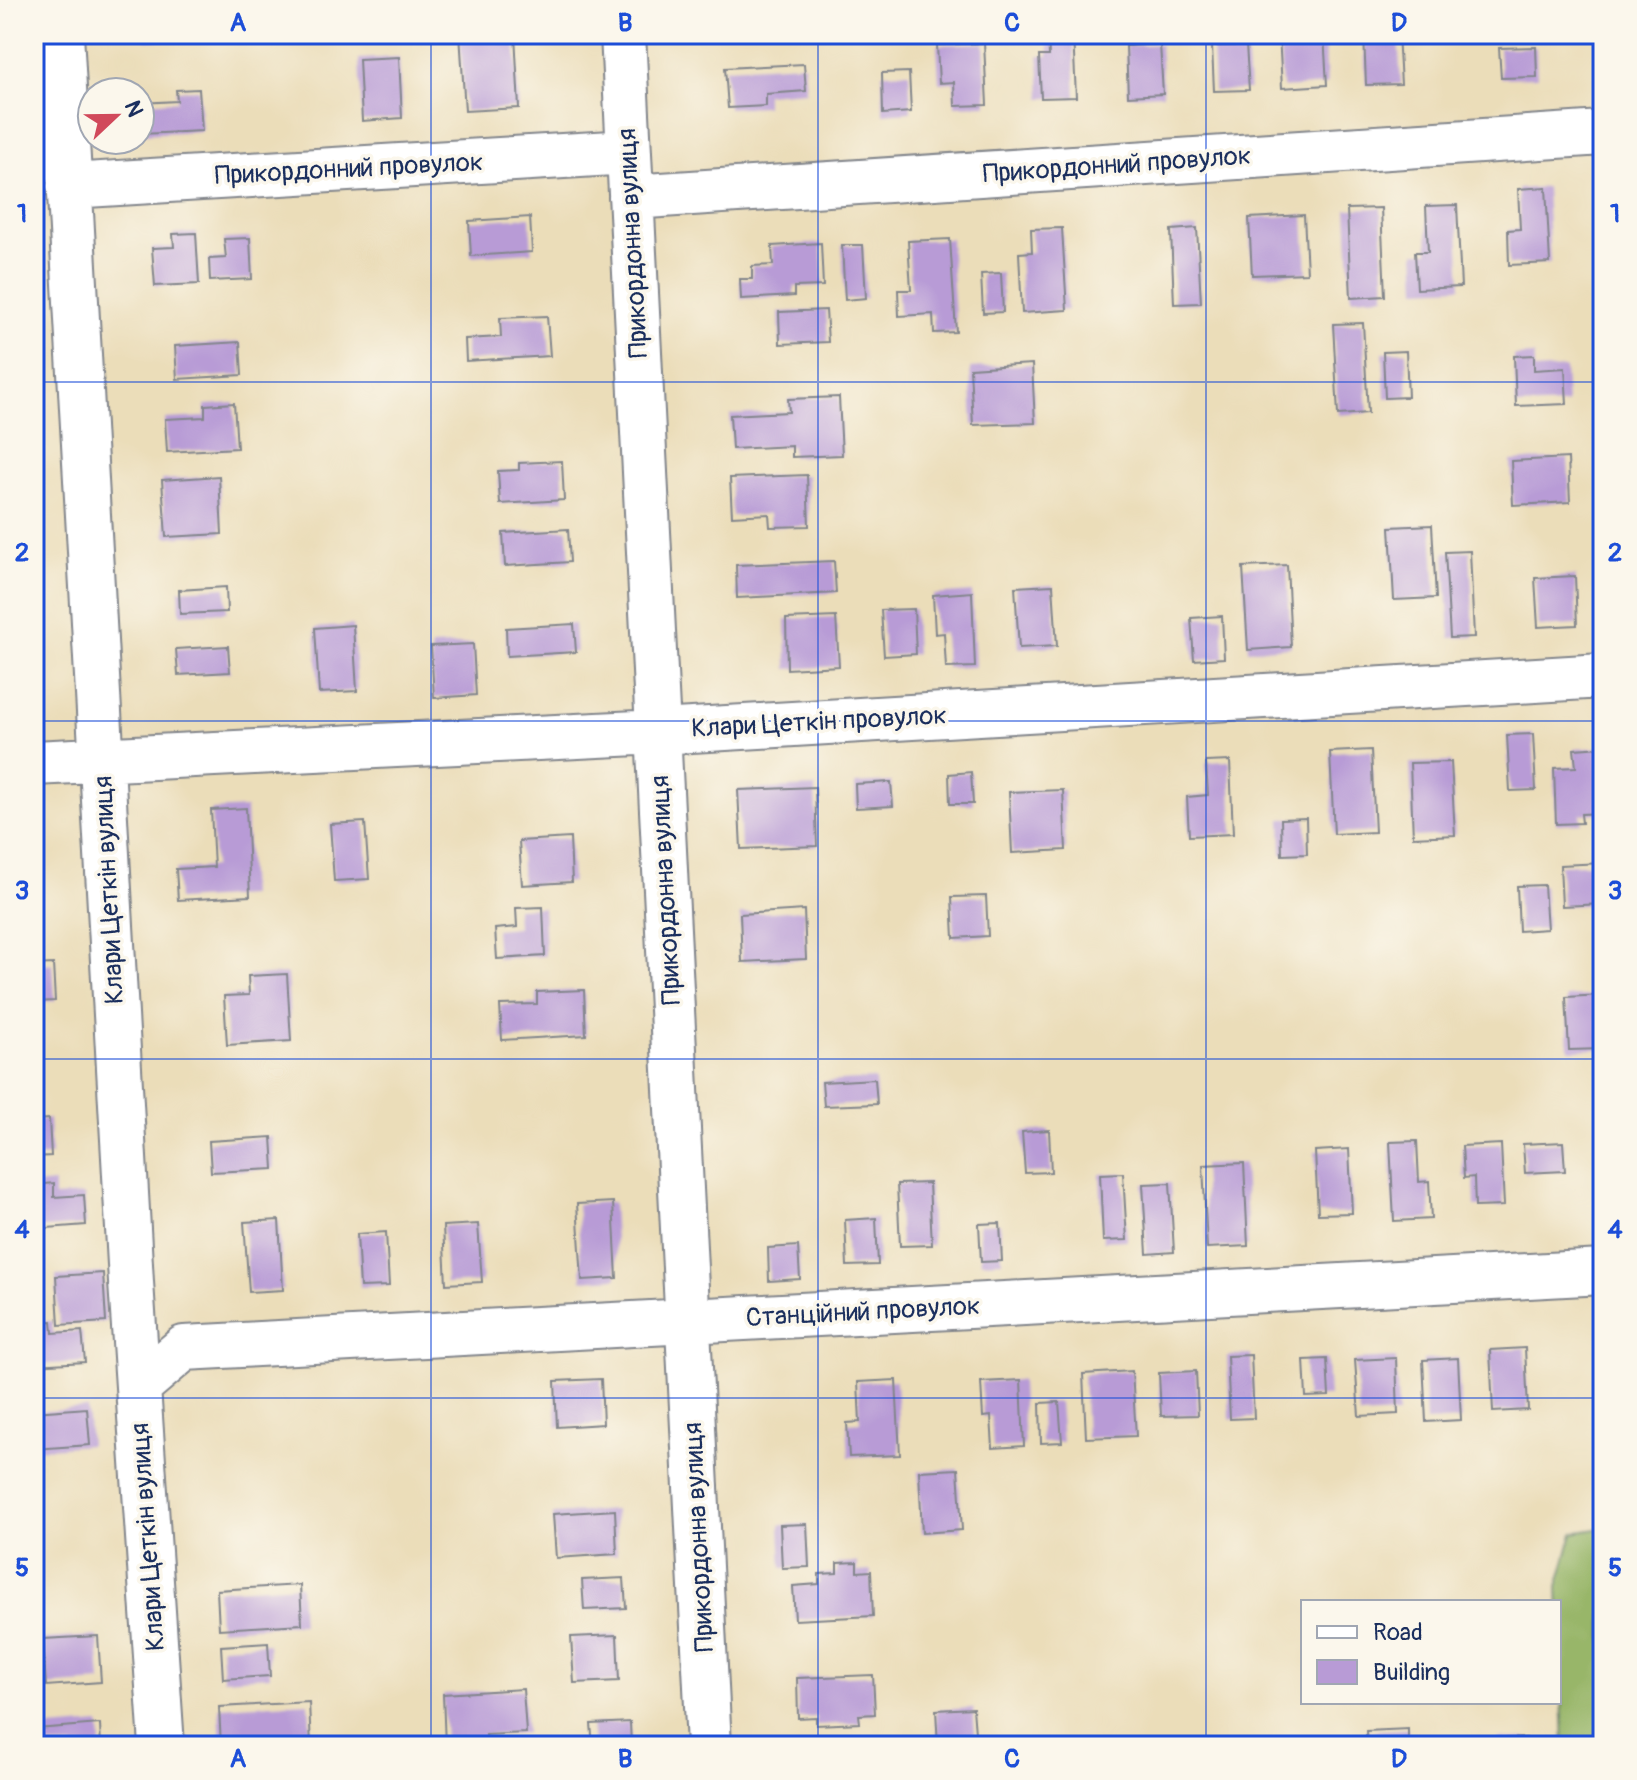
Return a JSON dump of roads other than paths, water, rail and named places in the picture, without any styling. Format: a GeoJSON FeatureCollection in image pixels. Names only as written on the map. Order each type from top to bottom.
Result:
{"type":"FeatureCollection","features":[{"type":"Feature","properties":{"kind":"street","name":"Клари Цеткін вулиця"},"geometry":{"type":"LineString","coordinates":[[61,34],[138,1387],[162,1746]]}},
{"type":"Feature","properties":{"kind":"street","name":"Прикордонна вулиця"},"geometry":{"type":"LineString","coordinates":[[623,34],[709,1746]]}},
{"type":"Feature","properties":{"kind":"street","name":"Прикордонний провулок"},"geometry":{"type":"LineString","coordinates":[[631,197],[1603,133]]}},
{"type":"Feature","properties":{"kind":"street","name":"Прикордонний провулок"},"geometry":{"type":"LineString","coordinates":[[69,186],[629,152]]}},
{"type":"Feature","properties":{"kind":"street","name":"Клари Цеткін провулок"},"geometry":{"type":"LineString","coordinates":[[34,763],[658,732],[1603,676]]}},
{"type":"Feature","properties":{"kind":"street","name":"Станційний провулок"},"geometry":{"type":"LineString","coordinates":[[138,1387],[184,1348],[1603,1272]]}}]}
